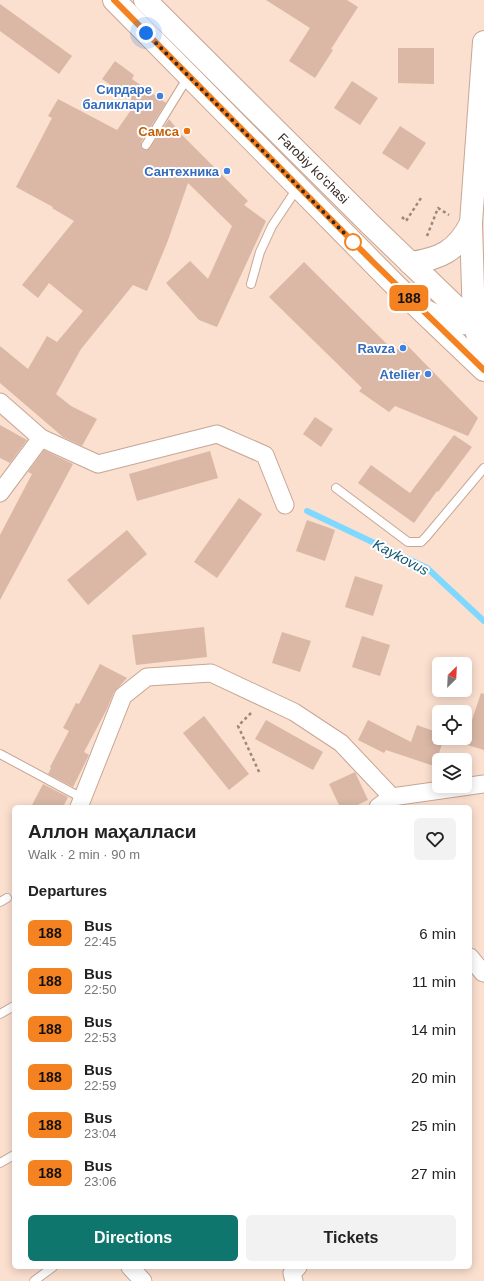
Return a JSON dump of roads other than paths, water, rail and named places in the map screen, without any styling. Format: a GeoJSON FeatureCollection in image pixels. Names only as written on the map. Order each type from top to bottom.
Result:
{"type":"FeatureCollection","features":[{"type":"Feature","properties":{"kind":"main road","name":"Farobiy ko'chasi"},"geometry":{"type":"LineString","coordinates":[[114,0],[298,187],[417,306],[484,370]]}},
{"type":"Feature","properties":{"kind":"main road","name":"Farobiy ko'chasi"},"geometry":{"type":"LineString","coordinates":[[145,0],[410,263],[481,325]]}},
{"type":"Feature","properties":{"kind":"main road"},"geometry":{"type":"LineString","coordinates":[[410,263],[428,260],[448,252],[457,245],[484,42]]}},
{"type":"Feature","properties":{"kind":"main road"},"geometry":{"type":"LineString","coordinates":[[461,220],[481,325],[484,356]]}},
{"type":"Feature","properties":{"kind":"main road"},"geometry":{"type":"LineString","coordinates":[[417,306],[439,318],[457,323],[481,325]]}},
{"type":"Feature","properties":{"kind":"street"},"geometry":{"type":"LineString","coordinates":[[0,402],[40,438],[98,464],[217,434],[265,455],[286,505]]}},
{"type":"Feature","properties":{"kind":"street"},"geometry":{"type":"LineString","coordinates":[[0,493],[40,438]]}},
{"type":"Feature","properties":{"kind":"street"},"geometry":{"type":"LineString","coordinates":[[81,802],[123,696],[147,677],[211,673],[294,712],[341,743],[392,797]]}},
{"type":"Feature","properties":{"kind":"street"},"geometry":{"type":"LineString","coordinates":[[381,805],[392,797],[484,784]]}},
{"type":"Feature","properties":{"kind":"street"},"geometry":{"type":"LineString","coordinates":[[472,959],[483,973]]}},
{"type":"Feature","properties":{"kind":"street"},"geometry":{"type":"LineString","coordinates":[[132,1269],[143,1281]]}},
{"type":"Feature","properties":{"kind":"street"},"geometry":{"type":"LineString","coordinates":[[294,1281],[292,1273],[296,1269]]}},
{"type":"Feature","properties":{"kind":"lane"},"geometry":{"type":"LineString","coordinates":[[146,144],[189,76]]}},
{"type":"Feature","properties":{"kind":"lane"},"geometry":{"type":"LineString","coordinates":[[251,284],[260,252],[272,226],[298,187]]}},
{"type":"Feature","properties":{"kind":"lane"},"geometry":{"type":"LineString","coordinates":[[336,488],[408,542],[420,542],[426,537],[484,468]]}},
{"type":"Feature","properties":{"kind":"lane"},"geometry":{"type":"LineString","coordinates":[[0,754],[81,802]]}},
{"type":"Feature","properties":{"kind":"lane"},"geometry":{"type":"LineString","coordinates":[[0,1014],[12,1007]]}},
{"type":"Feature","properties":{"kind":"lane"},"geometry":{"type":"LineString","coordinates":[[0,1163],[12,1156]]}},
{"type":"Feature","properties":{"kind":"lane"},"geometry":{"type":"LineString","coordinates":[[34,1281],[50,1269]]}},
{"type":"Feature","properties":{"kind":"waterway","name":"Kaykovus"},"geometry":{"type":"LineString","coordinates":[[307,511],[427,568],[484,621]]}},
{"type":"Feature","properties":{"kind":"place","name":"Сирдаре баликлари"},"geometry":{"type":"Point","coordinates":[160,96]}},
{"type":"Feature","properties":{"kind":"place","name":"Самса"},"geometry":{"type":"Point","coordinates":[187,131]}},
{"type":"Feature","properties":{"kind":"place","name":"Сантехника"},"geometry":{"type":"Point","coordinates":[227,171]}},
{"type":"Feature","properties":{"kind":"place","name":"Ravza"},"geometry":{"type":"Point","coordinates":[403,348]}},
{"type":"Feature","properties":{"kind":"place","name":"Atelier"},"geometry":{"type":"Point","coordinates":[428,374]}}]}
